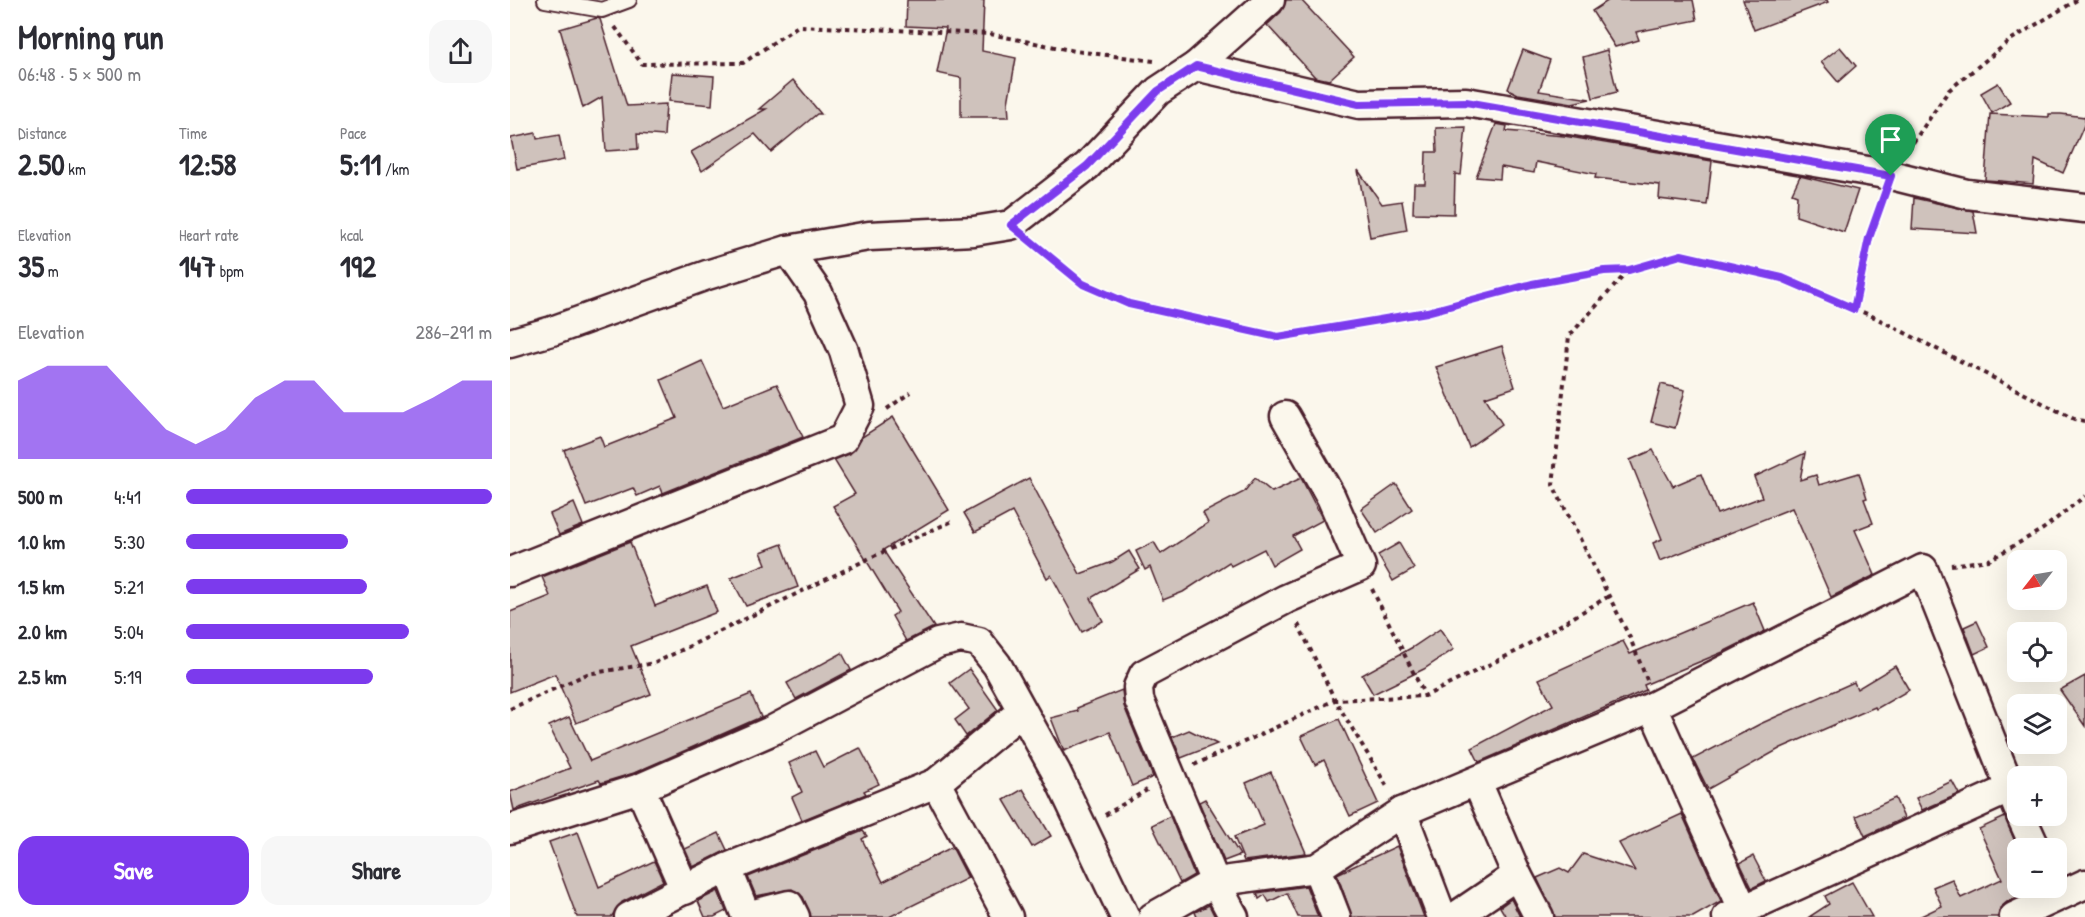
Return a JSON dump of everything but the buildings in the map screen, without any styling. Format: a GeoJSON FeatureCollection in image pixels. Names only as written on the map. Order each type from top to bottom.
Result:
{"type":"FeatureCollection","features":[{"type":"Feature","properties":{"kind":"street"},"geometry":{"type":"LineString","coordinates":[[510,343],[552,331],[706,275],[788,250],[869,236],[974,231],[1011,225],[1087,166],[1158,91],[1196,66],[1270,0]]}},
{"type":"Feature","properties":{"kind":"street"},"geometry":{"type":"LineString","coordinates":[[1196,66],[1359,104],[1466,102],[1891,176],[1967,194],[2085,208]]}},
{"type":"Feature","properties":{"kind":"street"},"geometry":{"type":"LineString","coordinates":[[510,572],[843,439],[860,406],[844,351],[818,293],[788,250]]}},
{"type":"Feature","properties":{"kind":"street"},"geometry":{"type":"LineString","coordinates":[[1234,917],[1215,882],[1139,700],[1140,680],[1144,674],[1287,599],[1361,566],[1331,497],[1285,416]]}},
{"type":"Feature","properties":{"kind":"street"},"geometry":{"type":"LineString","coordinates":[[1153,917],[1215,882],[1317,868],[1402,812],[1652,707],[1923,569],[2007,783]]}},
{"type":"Feature","properties":{"kind":"street"},"geometry":{"type":"LineString","coordinates":[[510,829],[640,788],[771,731],[938,643],[952,639],[979,642],[997,665],[1084,828],[1125,917]]}},
{"type":"Feature","properties":{"kind":"street"},"geometry":{"type":"LineString","coordinates":[[1652,707],[1735,913],[2007,800]]}},
{"type":"Feature","properties":{"kind":"street"},"geometry":{"type":"LineString","coordinates":[[629,917],[727,868],[936,783],[1021,712]]}},
{"type":"Feature","properties":{"kind":"street"},"geometry":{"type":"LineString","coordinates":[[1477,782],[1517,875],[1539,917]]}},
{"type":"Feature","properties":{"kind":"street"},"geometry":{"type":"LineString","coordinates":[[936,783],[1008,917]]}},
{"type":"Feature","properties":{"kind":"street"},"geometry":{"type":"LineString","coordinates":[[640,788],[685,890]]}},
{"type":"Feature","properties":{"kind":"street"},"geometry":{"type":"LineString","coordinates":[[1402,812],[1442,917]]}},
{"type":"Feature","properties":{"kind":"street"},"geometry":{"type":"LineString","coordinates":[[727,868],[746,916],[789,905],[795,917]]}},
{"type":"Feature","properties":{"kind":"street"},"geometry":{"type":"LineString","coordinates":[[1317,868],[1336,917]]}},
{"type":"Feature","properties":{"kind":"street"},"geometry":{"type":"LineString","coordinates":[[1455,917],[1517,875]]}},
{"type":"Feature","properties":{"kind":"street"},"geometry":{"type":"LineString","coordinates":[[2014,917],[2061,900],[2085,884]]}},
{"type":"Feature","properties":{"kind":"lane"},"geometry":{"type":"LineString","coordinates":[[545,0],[602,10],[629,0]]}},
{"type":"Feature","properties":{"kind":"path"},"geometry":{"type":"LineString","coordinates":[[1854,309],[1869,238],[1891,176],[1949,90],[2012,39],[2077,0]]}},
{"type":"Feature","properties":{"kind":"path"},"geometry":{"type":"LineString","coordinates":[[602,10],[642,64],[743,63],[798,26],[990,34],[1075,51],[1196,66]]}},
{"type":"Feature","properties":{"kind":"path"},"geometry":{"type":"LineString","coordinates":[[1011,225],[1083,284],[1129,304],[1278,337],[1427,312],[1532,284],[1604,271],[1629,270],[1681,255],[1782,278],[1854,309],[2074,419],[2085,421]]}},
{"type":"Feature","properties":{"kind":"path"},"geometry":{"type":"LineString","coordinates":[[1629,270],[1569,336],[1553,485],[1644,671],[1652,707]]}},
{"type":"Feature","properties":{"kind":"path"},"geometry":{"type":"LineString","coordinates":[[1923,569],[1989,560],[2043,529],[2085,496]]}},
{"type":"Feature","properties":{"kind":"path"},"geometry":{"type":"LineString","coordinates":[[510,709],[587,674],[655,663],[874,556],[955,520]]}},
{"type":"Feature","properties":{"kind":"path"},"geometry":{"type":"LineString","coordinates":[[1361,566],[1425,696]]}},
{"type":"Feature","properties":{"kind":"path"},"geometry":{"type":"LineString","coordinates":[[1084,828],[1171,775],[1335,700],[1425,696],[1515,652],[1609,596]]}},
{"type":"Feature","properties":{"kind":"path"},"geometry":{"type":"LineString","coordinates":[[1287,599],[1335,700],[1402,812]]}},
{"type":"Feature","properties":{"kind":"route"},"geometry":{"type":"LineString","coordinates":[[1196,66],[1359,104],[1466,102],[1891,176],[1869,238],[1854,309],[1782,278],[1681,255],[1629,270],[1604,271],[1532,284],[1427,312],[1278,337],[1129,304],[1083,284],[1011,225],[1087,166],[1158,91],[1196,66]]}}]}
